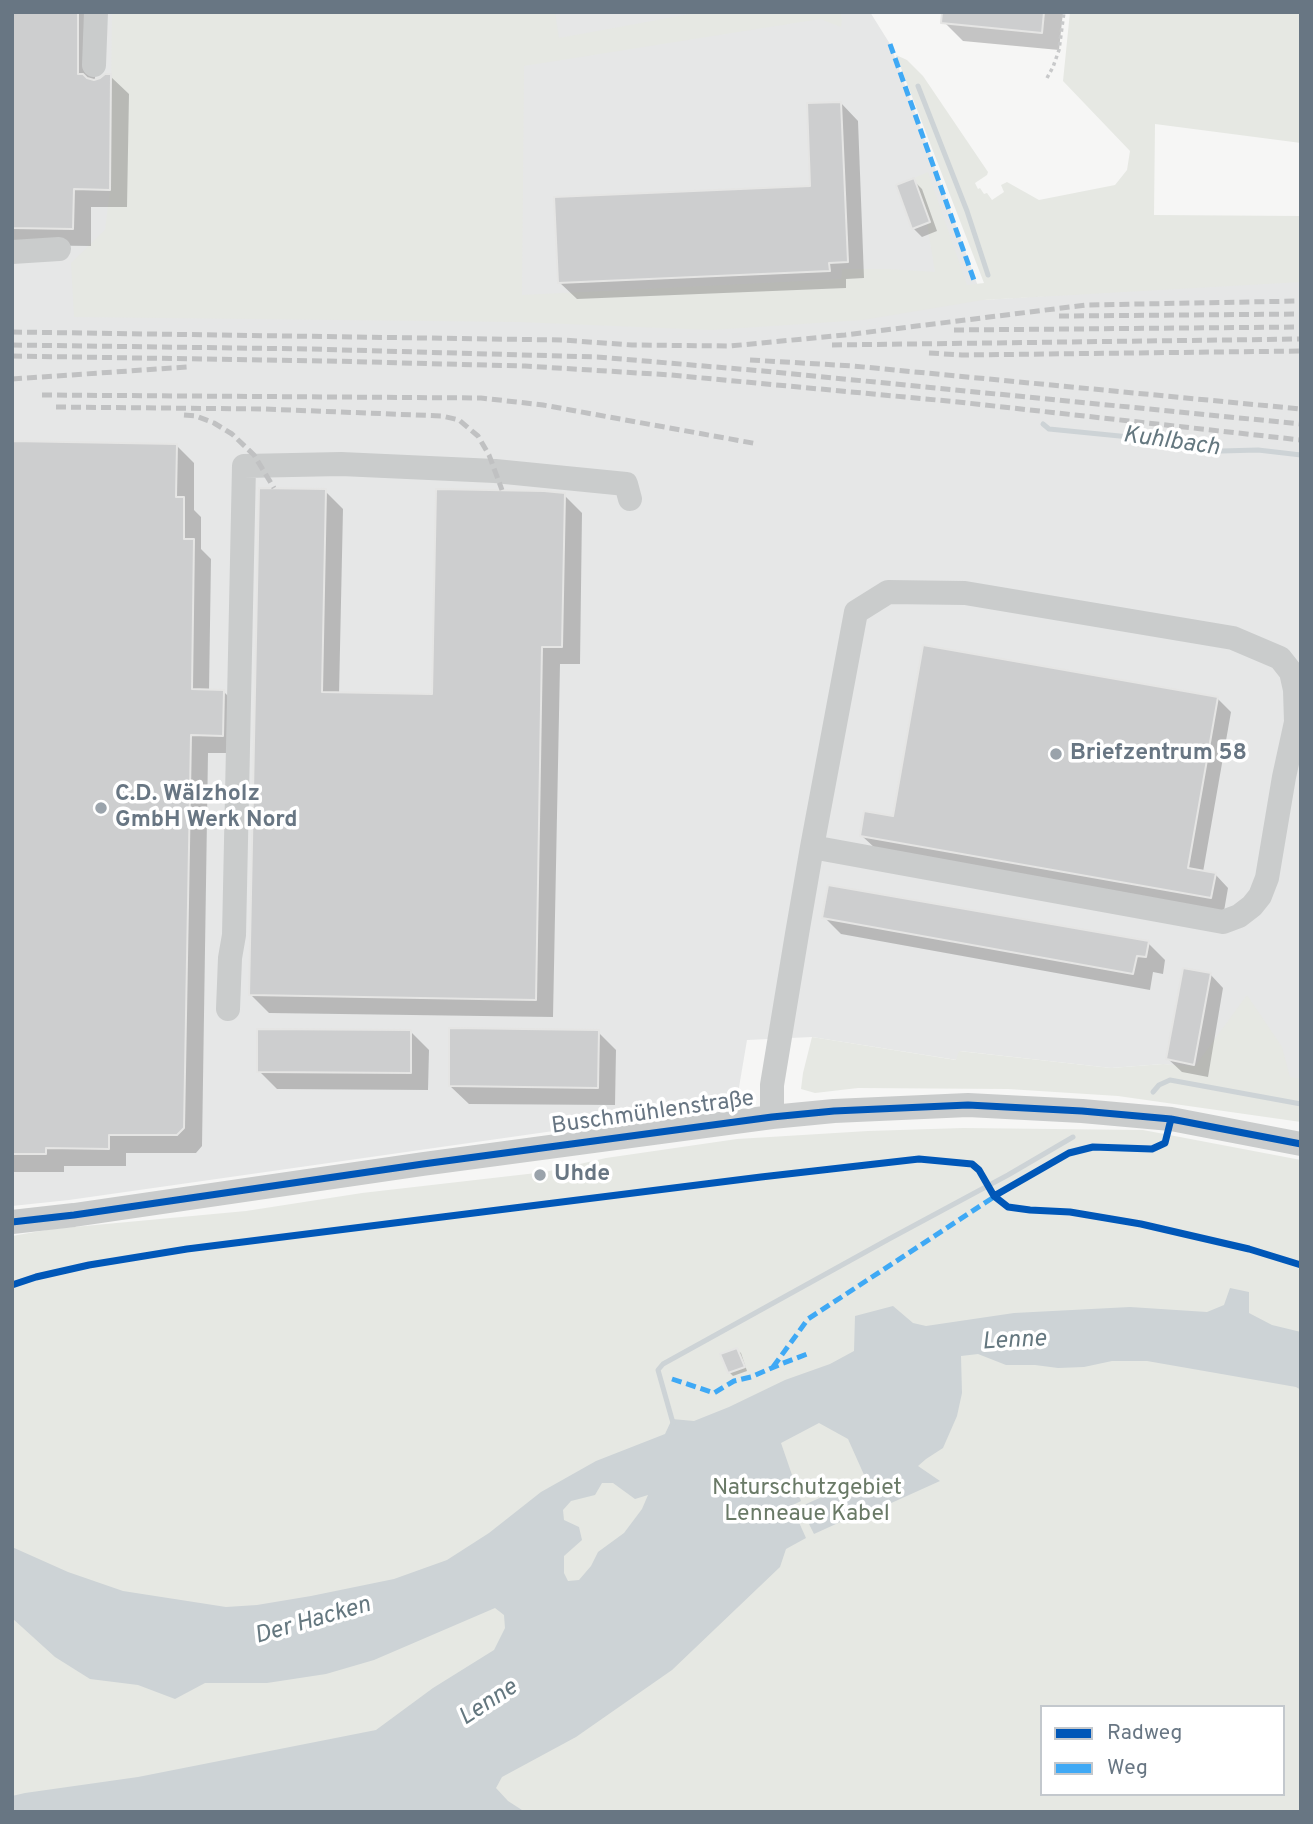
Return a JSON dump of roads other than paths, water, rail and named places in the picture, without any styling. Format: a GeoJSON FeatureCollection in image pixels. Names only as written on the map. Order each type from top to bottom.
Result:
{"type":"FeatureCollection","features":[{"type":"Feature","properties":{"kind":"street"},"geometry":{"type":"LineString","coordinates":[[94,65],[96,12]]}},
{"type":"Feature","properties":{"kind":"street"},"geometry":{"type":"LineString","coordinates":[[12,252],[59,249]]}},
{"type":"Feature","properties":{"kind":"street"},"geometry":{"type":"LineString","coordinates":[[228,1009],[230,958],[234,935],[244,466],[341,464],[495,471],[626,484],[630,499]]}},
{"type":"Feature","properties":{"kind":"street"},"geometry":{"type":"LineString","coordinates":[[772,1117],[772,1085],[813,847],[856,612],[888,593],[965,593],[1233,638],[1280,658],[1291,672],[1295,690],[1296,722],[1267,878],[1260,896],[1252,906],[1239,916],[1223,922],[813,847]]}},
{"type":"Feature","properties":{"kind":"street","name":"Buschmühlenstraße"},"geometry":{"type":"LineString","coordinates":[[12,1222],[423,1164],[834,1111],[968,1105],[1057,1110],[1171,1119],[1301,1144]]}},
{"type":"Feature","properties":{"kind":"water"},"geometry":{"type":"Polygon","coordinates":[[[1230,1288],[1249,1292],[1249,1313],[1272,1325],[1301,1332],[1301,1390],[1147,1361],[1112,1361],[1084,1367],[1058,1368],[1006,1365],[978,1354],[961,1356],[962,1393],[957,1416],[943,1448],[918,1466],[940,1481],[814,1534],[809,1524],[818,1517],[808,1520],[802,1506],[865,1477],[848,1439],[819,1423],[781,1443],[801,1501],[789,1507],[793,1509],[806,1538],[786,1549],[780,1567],[672,1670],[576,1737],[502,1777],[496,1788],[508,1801],[525,1812],[12,1812],[12,1796],[25,1793],[138,1777],[376,1730],[433,1688],[494,1650],[505,1628],[504,1615],[495,1608],[374,1660],[326,1674],[267,1683],[205,1683],[175,1699],[138,1685],[90,1679],[55,1657],[12,1618],[12,1547],[68,1572],[123,1591],[226,1607],[311,1596],[394,1579],[447,1560],[489,1533],[541,1492],[596,1461],[665,1434],[672,1419],[694,1421],[785,1380],[830,1364],[854,1351],[855,1316],[893,1306],[913,1323],[926,1326],[1014,1313],[1130,1307],[1207,1312],[1224,1305],[1230,1288]],[[602,1483],[595,1495],[571,1501],[563,1510],[564,1520],[579,1527],[582,1540],[564,1556],[564,1573],[568,1581],[579,1580],[598,1552],[624,1533],[642,1509],[648,1495],[635,1499],[613,1483],[602,1483]]]}},
{"type":"Feature","properties":{"kind":"waterway","name":"Kuhlbach"},"geometry":{"type":"LineString","coordinates":[[918,86],[967,211],[988,275]]}},
{"type":"Feature","properties":{"kind":"waterway","name":"Kuhlbach"},"geometry":{"type":"LineString","coordinates":[[1043,424],[1049,429],[1180,442],[1221,451],[1258,450],[1301,455]]}},
{"type":"Feature","properties":{"kind":"waterway"},"geometry":{"type":"LineString","coordinates":[[1153,1092],[1159,1085],[1170,1080],[1301,1104]]}},
{"type":"Feature","properties":{"kind":"waterway"},"geometry":{"type":"LineString","coordinates":[[673,1423],[658,1370],[663,1364],[1073,1137]]}},
{"type":"Feature","properties":{"kind":"railway"},"geometry":{"type":"LineString","coordinates":[[12,332],[562,340],[632,345],[730,346],[845,335],[1086,305],[1301,301]]}},
{"type":"Feature","properties":{"kind":"railway"},"geometry":{"type":"LineString","coordinates":[[1059,316],[1301,314]]}},
{"type":"Feature","properties":{"kind":"railway"},"geometry":{"type":"LineString","coordinates":[[954,330],[1301,327]]}},
{"type":"Feature","properties":{"kind":"railway"},"geometry":{"type":"LineString","coordinates":[[832,345],[1301,339]]}},
{"type":"Feature","properties":{"kind":"railway"},"geometry":{"type":"LineString","coordinates":[[12,345],[310,349],[597,357],[1301,424]]}},
{"type":"Feature","properties":{"kind":"railway"},"geometry":{"type":"LineString","coordinates":[[929,353],[962,355],[1301,351]]}},
{"type":"Feature","properties":{"kind":"railway"},"geometry":{"type":"LineString","coordinates":[[12,356],[525,366],[671,375],[958,402],[1301,440]]}},
{"type":"Feature","properties":{"kind":"railway"},"geometry":{"type":"LineString","coordinates":[[750,360],[853,366],[1301,409]]}},
{"type":"Feature","properties":{"kind":"railway"},"geometry":{"type":"LineString","coordinates":[[12,379],[187,367]]}},
{"type":"Feature","properties":{"kind":"railway"},"geometry":{"type":"LineString","coordinates":[[42,395],[481,398],[543,405],[758,444]]}},
{"type":"Feature","properties":{"kind":"railway"},"geometry":{"type":"LineString","coordinates":[[56,407],[264,409],[442,416],[459,420],[478,436],[489,455],[502,490]]}},
{"type":"Feature","properties":{"kind":"railway"},"geometry":{"type":"LineString","coordinates":[[184,415],[196,416],[214,423],[232,434],[254,455],[274,488]]}},
{"type":"Feature","properties":{"kind":"place","name":"Briefzentrum 58"},"geometry":{"type":"Point","coordinates":[1056,754]}},
{"type":"Feature","properties":{"kind":"place","name":"C.D. Wälzholz GmbH Werk Nord"},"geometry":{"type":"Point","coordinates":[101,808]}},
{"type":"Feature","properties":{"kind":"place","name":"Uhde"},"geometry":{"type":"Point","coordinates":[540,1175]}},
{"type":"Feature","properties":{"kind":"water label","name":"Lenne"},"geometry":{"type":"Point","coordinates":[1014,1342]}},
{"type":"Feature","properties":{"kind":"water label","name":"Der Hacken"},"geometry":{"type":"Point","coordinates":[313,1622]}},
{"type":"Feature","properties":{"kind":"water label","name":"Lenne"},"geometry":{"type":"Point","coordinates":[489,1704]}},
{"type":"Feature","properties":{"kind":"park label","name":"Naturschutzgebiet Lenneaue Kabel"},"geometry":{"type":"Point","coordinates":[807,1502]}}]}
